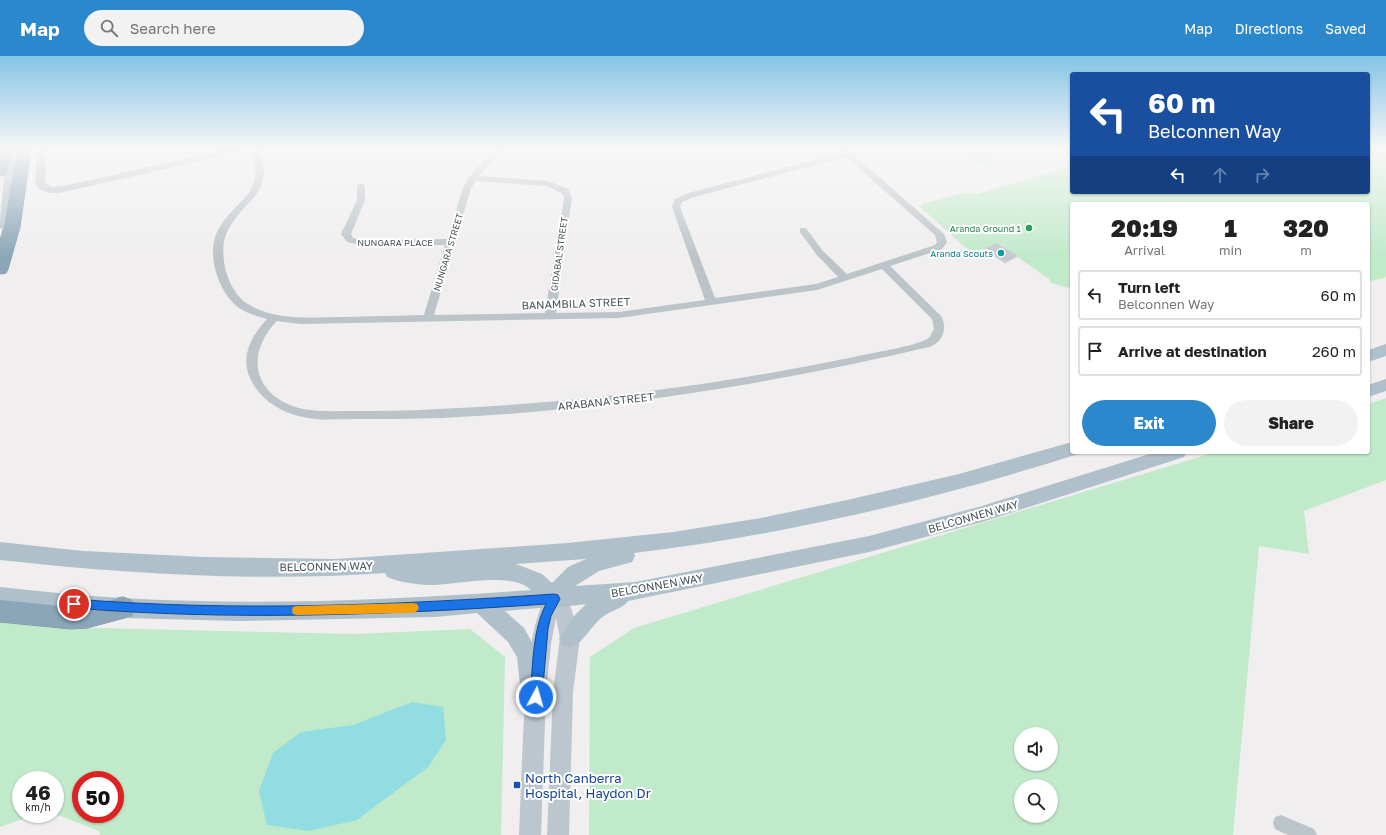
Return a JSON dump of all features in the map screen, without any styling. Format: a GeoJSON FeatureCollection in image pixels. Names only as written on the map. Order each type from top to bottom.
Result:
{"type":"FeatureCollection","features":[{"type":"Feature","properties":{"kind":"highway"},"geometry":{"type":"LineString","coordinates":[[0,269],[12,228],[18,185]]}},
{"type":"Feature","properties":{"kind":"highway"},"geometry":{"type":"LineString","coordinates":[[0,611],[71,618],[87,617],[123,608]]}},
{"type":"Feature","properties":{"kind":"main road"},"geometry":{"type":"LineString","coordinates":[[1370,355],[1386,350]]}},
{"type":"Feature","properties":{"kind":"main road"},"geometry":{"type":"LineString","coordinates":[[1370,389],[1386,385]]}},
{"type":"Feature","properties":{"kind":"main road","name":"BELCONNEN WAY"},"geometry":{"type":"LineString","coordinates":[[0,551],[83,560],[205,566],[361,567],[568,552],[672,540],[761,526],[847,508],[959,481],[1070,450]]}},
{"type":"Feature","properties":{"kind":"main road","name":"BELCONNEN WAY"},"geometry":{"type":"LineString","coordinates":[[0,596],[123,608],[239,611],[483,605],[635,591],[868,544],[982,514],[1172,454]]}},
{"type":"Feature","properties":{"kind":"main road"},"geometry":{"type":"LineString","coordinates":[[530,835],[535,711],[543,629],[546,615],[560,587],[579,571],[599,561],[632,554],[672,540]]}},
{"type":"Feature","properties":{"kind":"main road"},"geometry":{"type":"LineString","coordinates":[[361,567],[426,576],[510,572],[535,580],[554,599],[564,614],[570,638],[563,692],[558,835]]}},
{"type":"Feature","properties":{"kind":"main road"},"geometry":{"type":"LineString","coordinates":[[570,638],[585,617],[601,605],[635,591]]}},
{"type":"Feature","properties":{"kind":"main road"},"geometry":{"type":"LineString","coordinates":[[483,605],[516,635],[528,655],[535,711]]}},
{"type":"Feature","properties":{"kind":"street"},"geometry":{"type":"LineString","coordinates":[[6,251],[4,234],[9,185]]}},
{"type":"Feature","properties":{"kind":"street"},"geometry":{"type":"LineString","coordinates":[[41,185],[44,188],[56,189],[73,185]]}},
{"type":"Feature","properties":{"kind":"street","name":"BANAMBILA STREET"},"geometry":{"type":"LineString","coordinates":[[257,185],[223,230],[219,241],[218,251],[223,279],[230,294],[245,307],[274,318],[300,320],[619,315],[817,287],[939,247],[942,242],[942,238],[883,185]]}},
{"type":"Feature","properties":{"kind":"street","name":"NUNGARA STREET"},"geometry":{"type":"LineString","coordinates":[[428,319],[470,185]]}},
{"type":"Feature","properties":{"kind":"street","name":"GIDABAL STREET"},"geometry":{"type":"LineString","coordinates":[[550,317],[568,197],[565,191],[552,185]]}},
{"type":"Feature","properties":{"kind":"street"},"geometry":{"type":"LineString","coordinates":[[711,302],[676,207],[678,201],[691,195],[726,185]]}},
{"type":"Feature","properties":{"kind":"street","name":"NUNGARA PLACE"},"geometry":{"type":"LineString","coordinates":[[361,186],[361,200],[346,234],[350,240],[364,243],[451,242]]}},
{"type":"Feature","properties":{"kind":"street"},"geometry":{"type":"LineString","coordinates":[[803,230],[819,252],[845,278]]}},
{"type":"Feature","properties":{"kind":"street","name":"ARABANA STREET"},"geometry":{"type":"LineString","coordinates":[[274,318],[259,335],[253,347],[252,372],[262,390],[273,400],[286,408],[303,413],[321,415],[374,415],[460,413],[559,407],[668,395],[785,376],[858,361],[929,343],[940,333],[940,326],[937,318],[884,265]]}},
{"type":"Feature","properties":{"kind":"street"},"geometry":{"type":"LineString","coordinates":[[1281,823],[1308,835]]}},
{"type":"Feature","properties":{"kind":"green space"},"geometry":{"type":"Polygon","coordinates":[[[1007,185],[1070,185],[1070,194],[1370,194],[1370,185],[1386,185],[1386,277],[1370,281],[1370,202],[1070,202],[1070,288],[1051,283],[1049,279],[1001,245],[987,251],[984,249],[975,253],[965,247],[920,207],[922,204],[964,193],[977,194],[1007,185]]]}},
{"type":"Feature","properties":{"kind":"green space"},"geometry":{"type":"Polygon","coordinates":[[[1386,398],[1386,480],[1304,511],[1309,554],[1259,546],[1233,835],[589,835],[590,657],[634,628],[1209,454],[1370,454],[1370,403],[1386,398]]]}},
{"type":"Feature","properties":{"kind":"green space"},"geometry":{"type":"Polygon","coordinates":[[[0,621],[57,627],[355,634],[470,629],[505,657],[501,835],[100,835],[99,831],[78,823],[124,823],[124,771],[72,771],[72,821],[64,817],[64,771],[12,771],[12,823],[0,827],[0,621]]]}},
{"type":"Feature","properties":{"kind":"water"},"geometry":{"type":"Polygon","coordinates":[[[412,702],[443,707],[446,740],[428,767],[357,820],[309,831],[267,825],[259,791],[273,753],[301,732],[353,725],[412,702]]]}},
{"type":"Feature","properties":{"kind":"building","name":"Aranda Scouts"},"geometry":{"type":"Polygon","coordinates":[[[997,243],[1018,256],[1005,263],[984,249],[997,243]]]}},
{"type":"Feature","properties":{"kind":"slow traffic"},"geometry":{"type":"LineString","coordinates":[[297,610],[413,608]]}},
{"type":"Feature","properties":{"kind":"place","name":"Aranda Ground 1"},"geometry":{"type":"Point","coordinates":[1029,228]}},
{"type":"Feature","properties":{"kind":"place","name":"Aranda Scouts"},"geometry":{"type":"Point","coordinates":[1001,253]}},
{"type":"Feature","properties":{"kind":"place","name":"North Canberra Hospital, Haydon Dr"},"geometry":{"type":"Point","coordinates":[517,785]}},
{"type":"Feature","properties":{"kind":"route"},"geometry":{"type":"LineString","coordinates":[[74,604],[123,608],[239,611],[435,607],[483,605],[554,599],[546,615],[543,629],[536,697]]}}]}
